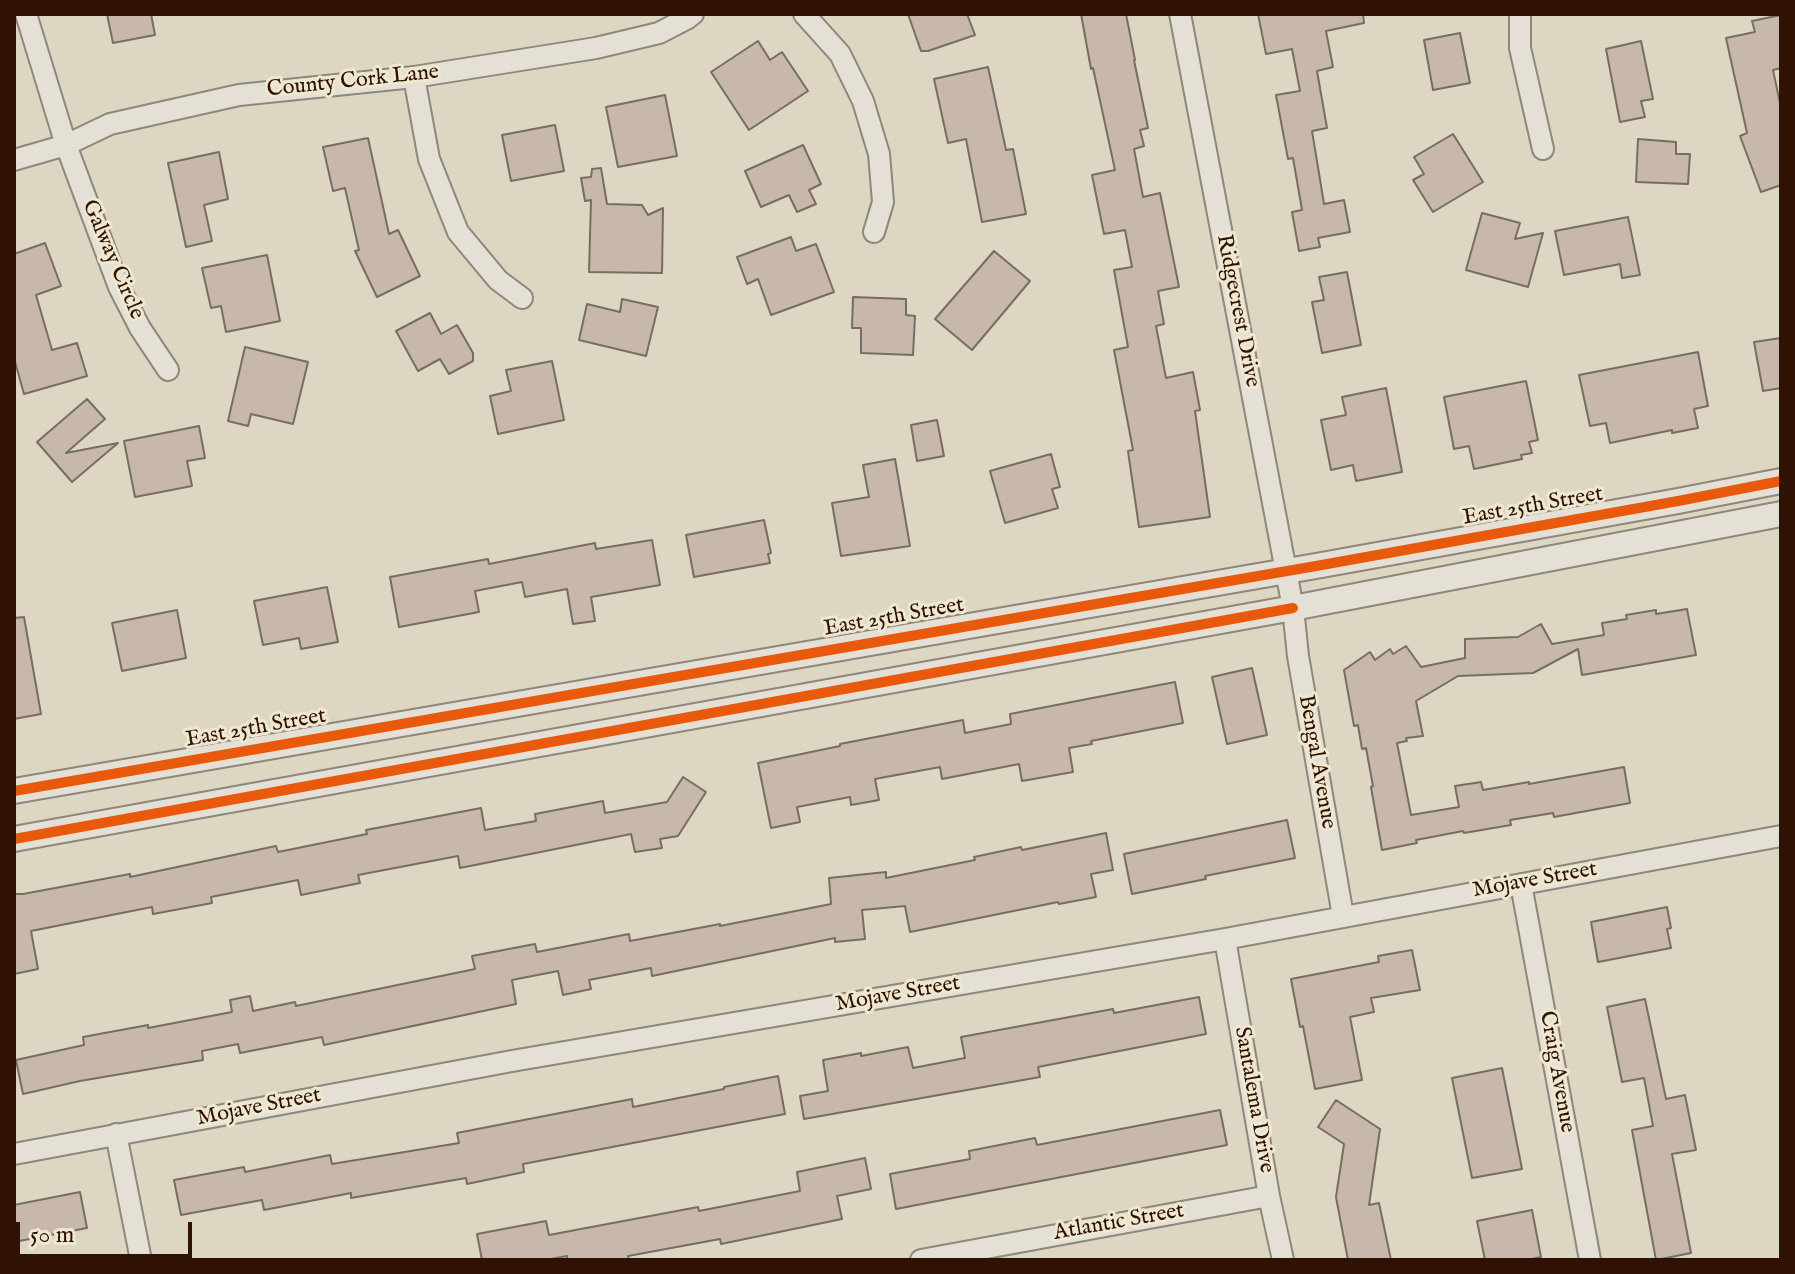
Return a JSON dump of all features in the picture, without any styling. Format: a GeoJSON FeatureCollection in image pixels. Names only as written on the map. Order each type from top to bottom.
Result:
{"type":"FeatureCollection","features":[{"type":"Feature","properties":{"kind":"street","name":"Galway Circle"},"geometry":{"type":"LineString","coordinates":[[26,14],[66,145],[119,287],[140,328],[168,370]]}},
{"type":"Feature","properties":{"kind":"street","name":"County Cork Lane"},"geometry":{"type":"LineString","coordinates":[[14,160],[66,145],[110,124],[239,95],[414,77],[596,48],[659,33],[693,14]]}},
{"type":"Feature","properties":{"kind":"street"},"geometry":{"type":"LineString","coordinates":[[804,14],[840,54],[863,101],[879,154],[883,202],[874,232]]}},
{"type":"Feature","properties":{"kind":"street","name":"Ridgecrest Drive"},"geometry":{"type":"LineString","coordinates":[[1180,14],[1293,608]]}},
{"type":"Feature","properties":{"kind":"street"},"geometry":{"type":"LineString","coordinates":[[1520,14],[1520,48],[1543,149]]}},
{"type":"Feature","properties":{"kind":"street"},"geometry":{"type":"LineString","coordinates":[[414,77],[429,159],[458,232],[498,280],[522,298]]}},
{"type":"Feature","properties":{"kind":"street","name":"East 25th Street"},"geometry":{"type":"LineString","coordinates":[[14,791],[1286,571],[1781,481]]}},
{"type":"Feature","properties":{"kind":"street"},"geometry":{"type":"LineString","coordinates":[[14,839],[1293,608],[1781,514]]}},
{"type":"Feature","properties":{"kind":"street","name":"Bengal Avenue"},"geometry":{"type":"LineString","coordinates":[[1293,608],[1298,656],[1343,916]]}},
{"type":"Feature","properties":{"kind":"street","name":"Mojave Street"},"geometry":{"type":"LineString","coordinates":[[14,1154],[512,1061],[1225,939],[1781,836]]}},
{"type":"Feature","properties":{"kind":"street","name":"Craig Avenue"},"geometry":{"type":"LineString","coordinates":[[1521,884],[1590,1260]]}},
{"type":"Feature","properties":{"kind":"street","name":"Santalema Drive"},"geometry":{"type":"LineString","coordinates":[[1225,939],[1283,1260]]}},
{"type":"Feature","properties":{"kind":"street"},"geometry":{"type":"LineString","coordinates":[[116,1134],[141,1260]]}},
{"type":"Feature","properties":{"kind":"street","name":"Atlantic Street"},"geometry":{"type":"LineString","coordinates":[[921,1260],[1269,1196]]}},
{"type":"Feature","properties":{"kind":"building"},"geometry":{"type":"Polygon","coordinates":[[[107,14],[151,14],[155,35],[113,43],[107,14]]]}},
{"type":"Feature","properties":{"kind":"building"},"geometry":{"type":"Polygon","coordinates":[[[908,14],[967,14],[975,35],[921,51],[908,14]]]}},
{"type":"Feature","properties":{"kind":"building"},"geometry":{"type":"Polygon","coordinates":[[[1081,14],[1126,14],[1148,128],[1140,130],[1144,146],[1134,149],[1143,197],[1160,193],[1179,287],[1158,291],[1164,324],[1156,326],[1166,378],[1193,372],[1200,410],[1195,411],[1210,517],[1139,527],[1128,451],[1133,450],[1114,350],[1128,347],[1114,270],[1132,267],[1125,230],[1104,234],[1092,175],[1115,170],[1081,14]]]}},
{"type":"Feature","properties":{"kind":"building"},"geometry":{"type":"Polygon","coordinates":[[[1258,14],[1363,14],[1364,23],[1326,31],[1333,67],[1317,71],[1327,128],[1312,131],[1324,204],[1344,200],[1350,232],[1318,238],[1320,247],[1299,251],[1292,212],[1302,210],[1293,158],[1288,159],[1276,95],[1300,91],[1292,49],[1266,54],[1258,14]]]}},
{"type":"Feature","properties":{"kind":"building"},"geometry":{"type":"Polygon","coordinates":[[[1781,15],[1781,68],[1773,70],[1781,108],[1781,185],[1761,192],[1740,136],[1747,133],[1726,38],[1755,32],[1752,21],[1781,15]]]}},
{"type":"Feature","properties":{"kind":"building"},"geometry":{"type":"Polygon","coordinates":[[[1460,33],[1470,83],[1433,90],[1424,40],[1460,33]]]}},
{"type":"Feature","properties":{"kind":"building"},"geometry":{"type":"Polygon","coordinates":[[[758,41],[770,60],[782,52],[808,91],[749,130],[711,72],[758,41]]]}},
{"type":"Feature","properties":{"kind":"building"},"geometry":{"type":"Polygon","coordinates":[[[1641,41],[1653,99],[1641,101],[1645,117],[1620,122],[1606,49],[1641,41]]]}},
{"type":"Feature","properties":{"kind":"building"},"geometry":{"type":"Polygon","coordinates":[[[988,67],[1006,150],[1013,149],[1026,214],[982,222],[966,139],[948,143],[934,79],[988,67]]]}},
{"type":"Feature","properties":{"kind":"building"},"geometry":{"type":"Polygon","coordinates":[[[665,95],[677,156],[618,167],[606,107],[665,95]]]}},
{"type":"Feature","properties":{"kind":"building"},"geometry":{"type":"Polygon","coordinates":[[[555,125],[564,171],[511,181],[502,135],[555,125]]]}},
{"type":"Feature","properties":{"kind":"building"},"geometry":{"type":"Polygon","coordinates":[[[1453,134],[1483,182],[1433,212],[1413,180],[1424,174],[1414,157],[1453,134]]]}},
{"type":"Feature","properties":{"kind":"building"},"geometry":{"type":"Polygon","coordinates":[[[368,138],[389,234],[398,230],[420,276],[377,297],[355,251],[359,250],[345,188],[333,191],[323,147],[368,138]]]}},
{"type":"Feature","properties":{"kind":"building"},"geometry":{"type":"Polygon","coordinates":[[[1638,139],[1676,142],[1676,154],[1690,154],[1688,184],[1636,182],[1638,139]]]}},
{"type":"Feature","properties":{"kind":"building"},"geometry":{"type":"Polygon","coordinates":[[[803,145],[821,184],[809,190],[816,204],[797,212],[789,195],[761,207],[745,171],[803,145]]]}},
{"type":"Feature","properties":{"kind":"building"},"geometry":{"type":"Polygon","coordinates":[[[219,152],[228,199],[204,205],[212,241],[186,247],[168,163],[219,152]]]}},
{"type":"Feature","properties":{"kind":"building"},"geometry":{"type":"Polygon","coordinates":[[[601,168],[607,204],[642,205],[648,215],[663,208],[662,273],[589,272],[591,200],[585,201],[581,178],[591,177],[592,169],[601,168]]]}},
{"type":"Feature","properties":{"kind":"building"},"geometry":{"type":"Polygon","coordinates":[[[1482,213],[1520,223],[1515,239],[1543,233],[1528,287],[1466,270],[1482,213]]]}},
{"type":"Feature","properties":{"kind":"building"},"geometry":{"type":"Polygon","coordinates":[[[1628,217],[1640,275],[1622,278],[1620,264],[1564,275],[1555,231],[1628,217]]]}},
{"type":"Feature","properties":{"kind":"building"},"geometry":{"type":"Polygon","coordinates":[[[791,237],[796,251],[816,244],[834,292],[771,315],[758,279],[747,284],[737,257],[791,237]]]}},
{"type":"Feature","properties":{"kind":"building"},"geometry":{"type":"Polygon","coordinates":[[[45,243],[61,286],[36,295],[52,350],[77,343],[87,376],[24,394],[14,358],[14,254],[45,243]]]}},
{"type":"Feature","properties":{"kind":"building"},"geometry":{"type":"Polygon","coordinates":[[[994,251],[1030,281],[972,350],[935,319],[994,251]]]}},
{"type":"Feature","properties":{"kind":"building"},"geometry":{"type":"Polygon","coordinates":[[[267,255],[280,321],[226,332],[221,306],[211,308],[202,268],[267,255]]]}},
{"type":"Feature","properties":{"kind":"building"},"geometry":{"type":"Polygon","coordinates":[[[1347,272],[1361,345],[1322,353],[1312,302],[1324,300],[1319,277],[1347,272]]]}},
{"type":"Feature","properties":{"kind":"building"},"geometry":{"type":"Polygon","coordinates":[[[853,297],[906,299],[906,315],[915,316],[913,355],[861,353],[861,328],[852,328],[853,297]]]}},
{"type":"Feature","properties":{"kind":"building"},"geometry":{"type":"Polygon","coordinates":[[[622,299],[658,307],[646,356],[579,340],[587,304],[620,312],[622,299]]]}},
{"type":"Feature","properties":{"kind":"building"},"geometry":{"type":"Polygon","coordinates":[[[430,313],[441,334],[457,325],[473,353],[473,361],[449,374],[440,359],[418,371],[396,331],[430,313]]]}},
{"type":"Feature","properties":{"kind":"building"},"geometry":{"type":"Polygon","coordinates":[[[1781,338],[1781,388],[1763,391],[1754,342],[1781,338]]]}},
{"type":"Feature","properties":{"kind":"building"},"geometry":{"type":"Polygon","coordinates":[[[245,347],[308,362],[293,424],[251,414],[248,426],[228,421],[245,347]]]}},
{"type":"Feature","properties":{"kind":"building"},"geometry":{"type":"Polygon","coordinates":[[[1698,352],[1708,406],[1694,409],[1698,428],[1610,443],[1606,423],[1590,426],[1579,375],[1698,352]]]}},
{"type":"Feature","properties":{"kind":"building"},"geometry":{"type":"Polygon","coordinates":[[[552,361],[564,420],[498,434],[490,396],[511,391],[506,370],[552,361]]]}},
{"type":"Feature","properties":{"kind":"building"},"geometry":{"type":"Polygon","coordinates":[[[1526,381],[1538,440],[1529,442],[1532,453],[1521,455],[1522,459],[1474,469],[1469,446],[1454,449],[1444,397],[1526,381]]]}},
{"type":"Feature","properties":{"kind":"building"},"geometry":{"type":"Polygon","coordinates":[[[1386,388],[1402,472],[1356,481],[1353,465],[1331,470],[1321,420],[1346,415],[1342,397],[1386,388]]]}},
{"type":"Feature","properties":{"kind":"building"},"geometry":{"type":"Polygon","coordinates":[[[87,399],[105,419],[66,453],[118,443],[72,482],[37,442],[87,399]]]}},
{"type":"Feature","properties":{"kind":"building"},"geometry":{"type":"Polygon","coordinates":[[[937,420],[944,456],[917,461],[911,425],[937,420]]]}},
{"type":"Feature","properties":{"kind":"building"},"geometry":{"type":"Polygon","coordinates":[[[199,426],[205,458],[187,461],[192,486],[135,497],[124,441],[199,426]]]}},
{"type":"Feature","properties":{"kind":"building"},"geometry":{"type":"Polygon","coordinates":[[[1051,454],[1060,487],[1052,489],[1058,508],[1005,523],[990,471],[1051,454]]]}},
{"type":"Feature","properties":{"kind":"building"},"geometry":{"type":"Polygon","coordinates":[[[895,459],[910,546],[841,556],[832,503],[869,497],[863,465],[895,459]]]}},
{"type":"Feature","properties":{"kind":"building"},"geometry":{"type":"Polygon","coordinates":[[[764,520],[770,563],[694,577],[686,535],[764,520]]]}},
{"type":"Feature","properties":{"kind":"building"},"geometry":{"type":"Polygon","coordinates":[[[652,540],[660,585],[591,597],[595,621],[573,624],[567,589],[525,597],[522,582],[475,591],[479,612],[399,627],[390,577],[488,559],[489,564],[595,543],[596,549],[652,540]]]}},
{"type":"Feature","properties":{"kind":"building"},"geometry":{"type":"Polygon","coordinates":[[[327,587],[338,642],[301,649],[299,638],[263,645],[254,601],[327,587]]]}},
{"type":"Feature","properties":{"kind":"building"},"geometry":{"type":"Polygon","coordinates":[[[1687,609],[1696,655],[1582,675],[1578,649],[1533,673],[1458,676],[1416,701],[1423,736],[1406,738],[1407,741],[1397,743],[1411,815],[1459,807],[1455,786],[1481,782],[1483,790],[1624,767],[1630,803],[1554,817],[1553,813],[1510,820],[1511,825],[1416,840],[1417,843],[1382,850],[1366,748],[1362,749],[1358,725],[1354,726],[1344,670],[1370,652],[1375,660],[1390,649],[1393,654],[1406,646],[1421,667],[1465,658],[1465,639],[1518,637],[1541,624],[1552,644],[1604,635],[1602,623],[1627,619],[1626,615],[1687,609]]]}},
{"type":"Feature","properties":{"kind":"building"},"geometry":{"type":"Polygon","coordinates":[[[177,610],[186,658],[122,671],[112,623],[177,610]]]}},
{"type":"Feature","properties":{"kind":"building"},"geometry":{"type":"Polygon","coordinates":[[[24,617],[41,714],[14,719],[14,618],[24,617]]]}},
{"type":"Feature","properties":{"kind":"building"},"geometry":{"type":"Polygon","coordinates":[[[1252,668],[1267,735],[1227,744],[1212,677],[1252,668]]]}},
{"type":"Feature","properties":{"kind":"building"},"geometry":{"type":"Polygon","coordinates":[[[1175,682],[1183,723],[1069,748],[1073,772],[1022,781],[1019,764],[942,779],[940,767],[875,779],[879,800],[851,805],[850,797],[797,807],[800,822],[771,828],[758,763],[963,720],[965,733],[1011,724],[1010,714],[1175,682]]]}},
{"type":"Feature","properties":{"kind":"building"},"geometry":{"type":"Polygon","coordinates":[[[683,777],[706,792],[678,836],[660,839],[662,848],[635,852],[631,834],[460,868],[458,856],[358,875],[360,883],[301,895],[298,880],[211,897],[212,903],[153,914],[152,907],[31,931],[38,969],[14,974],[14,894],[130,874],[130,877],[276,846],[278,852],[367,834],[366,830],[481,808],[485,830],[536,821],[535,814],[603,801],[605,813],[667,802],[683,777]]]}},
{"type":"Feature","properties":{"kind":"building"},"geometry":{"type":"Polygon","coordinates":[[[1287,820],[1295,858],[1132,894],[1124,854],[1287,820]]]}},
{"type":"Feature","properties":{"kind":"building"},"geometry":{"type":"Polygon","coordinates":[[[1106,833],[1113,870],[1091,874],[1096,897],[910,932],[905,906],[862,910],[865,939],[835,942],[835,938],[652,976],[651,968],[589,980],[591,989],[563,995],[558,971],[512,980],[516,1004],[324,1045],[322,1037],[240,1053],[238,1044],[202,1051],[203,1060],[23,1094],[16,1060],[84,1045],[83,1037],[232,1012],[230,1000],[250,996],[253,1011],[295,1002],[296,1006],[475,969],[472,956],[535,944],[537,952],[629,934],[630,941],[720,926],[831,904],[829,878],[886,872],[886,878],[1021,847],[1022,850],[1106,833]]]}},
{"type":"Feature","properties":{"kind":"building"},"geometry":{"type":"Polygon","coordinates":[[[1667,907],[1671,948],[1598,962],[1591,922],[1667,907]]]}},
{"type":"Feature","properties":{"kind":"building"},"geometry":{"type":"Polygon","coordinates":[[[1412,950],[1420,990],[1371,998],[1374,1012],[1350,1017],[1362,1080],[1315,1089],[1291,979],[1379,962],[1378,956],[1412,950]]]}},
{"type":"Feature","properties":{"kind":"building"},"geometry":{"type":"Polygon","coordinates":[[[1199,997],[1206,1034],[1038,1067],[1040,1077],[804,1119],[800,1096],[828,1091],[823,1060],[908,1047],[913,1068],[965,1058],[961,1037],[1113,1009],[1114,1013],[1199,997]]]}},
{"type":"Feature","properties":{"kind":"building"},"geometry":{"type":"Polygon","coordinates":[[[1645,999],[1666,1099],[1685,1095],[1696,1150],[1672,1154],[1691,1253],[1656,1260],[1632,1130],[1653,1126],[1644,1078],[1622,1082],[1607,1007],[1645,999]]]}},
{"type":"Feature","properties":{"kind":"building"},"geometry":{"type":"Polygon","coordinates":[[[1502,1068],[1522,1169],[1472,1178],[1452,1078],[1502,1068]]]}},
{"type":"Feature","properties":{"kind":"building"},"geometry":{"type":"Polygon","coordinates":[[[778,1076],[785,1114],[523,1164],[524,1172],[467,1184],[466,1178],[351,1198],[351,1193],[264,1210],[262,1200],[181,1215],[174,1180],[244,1167],[245,1172],[330,1155],[332,1164],[459,1143],[457,1133],[632,1099],[633,1107],[778,1076]]]}},
{"type":"Feature","properties":{"kind":"building"},"geometry":{"type":"Polygon","coordinates":[[[1336,1100],[1380,1129],[1369,1205],[1379,1203],[1391,1260],[1348,1260],[1336,1197],[1344,1144],[1318,1127],[1336,1100]]]}},
{"type":"Feature","properties":{"kind":"building"},"geometry":{"type":"Polygon","coordinates":[[[1220,1110],[1227,1145],[896,1209],[890,1174],[970,1159],[969,1151],[1035,1138],[1037,1145],[1220,1110]]]}},
{"type":"Feature","properties":{"kind":"building"},"geometry":{"type":"Polygon","coordinates":[[[865,1158],[871,1189],[837,1196],[842,1219],[721,1244],[720,1239],[628,1256],[629,1260],[567,1260],[567,1256],[546,1260],[482,1260],[477,1234],[546,1221],[549,1235],[698,1207],[699,1211],[800,1191],[797,1172],[865,1158]]]}},
{"type":"Feature","properties":{"kind":"building"},"geometry":{"type":"Polygon","coordinates":[[[80,1192],[87,1228],[14,1242],[14,1205],[80,1192]]]}},
{"type":"Feature","properties":{"kind":"building"},"geometry":{"type":"Polygon","coordinates":[[[1532,1210],[1541,1257],[1485,1260],[1477,1221],[1532,1210]]]}},
{"type":"Feature","properties":{"kind":"cycle path"},"geometry":{"type":"LineString","coordinates":[[14,791],[1316,566],[1781,481]]}},
{"type":"Feature","properties":{"kind":"cycle path"},"geometry":{"type":"LineString","coordinates":[[14,839],[1293,608]]}}]}
